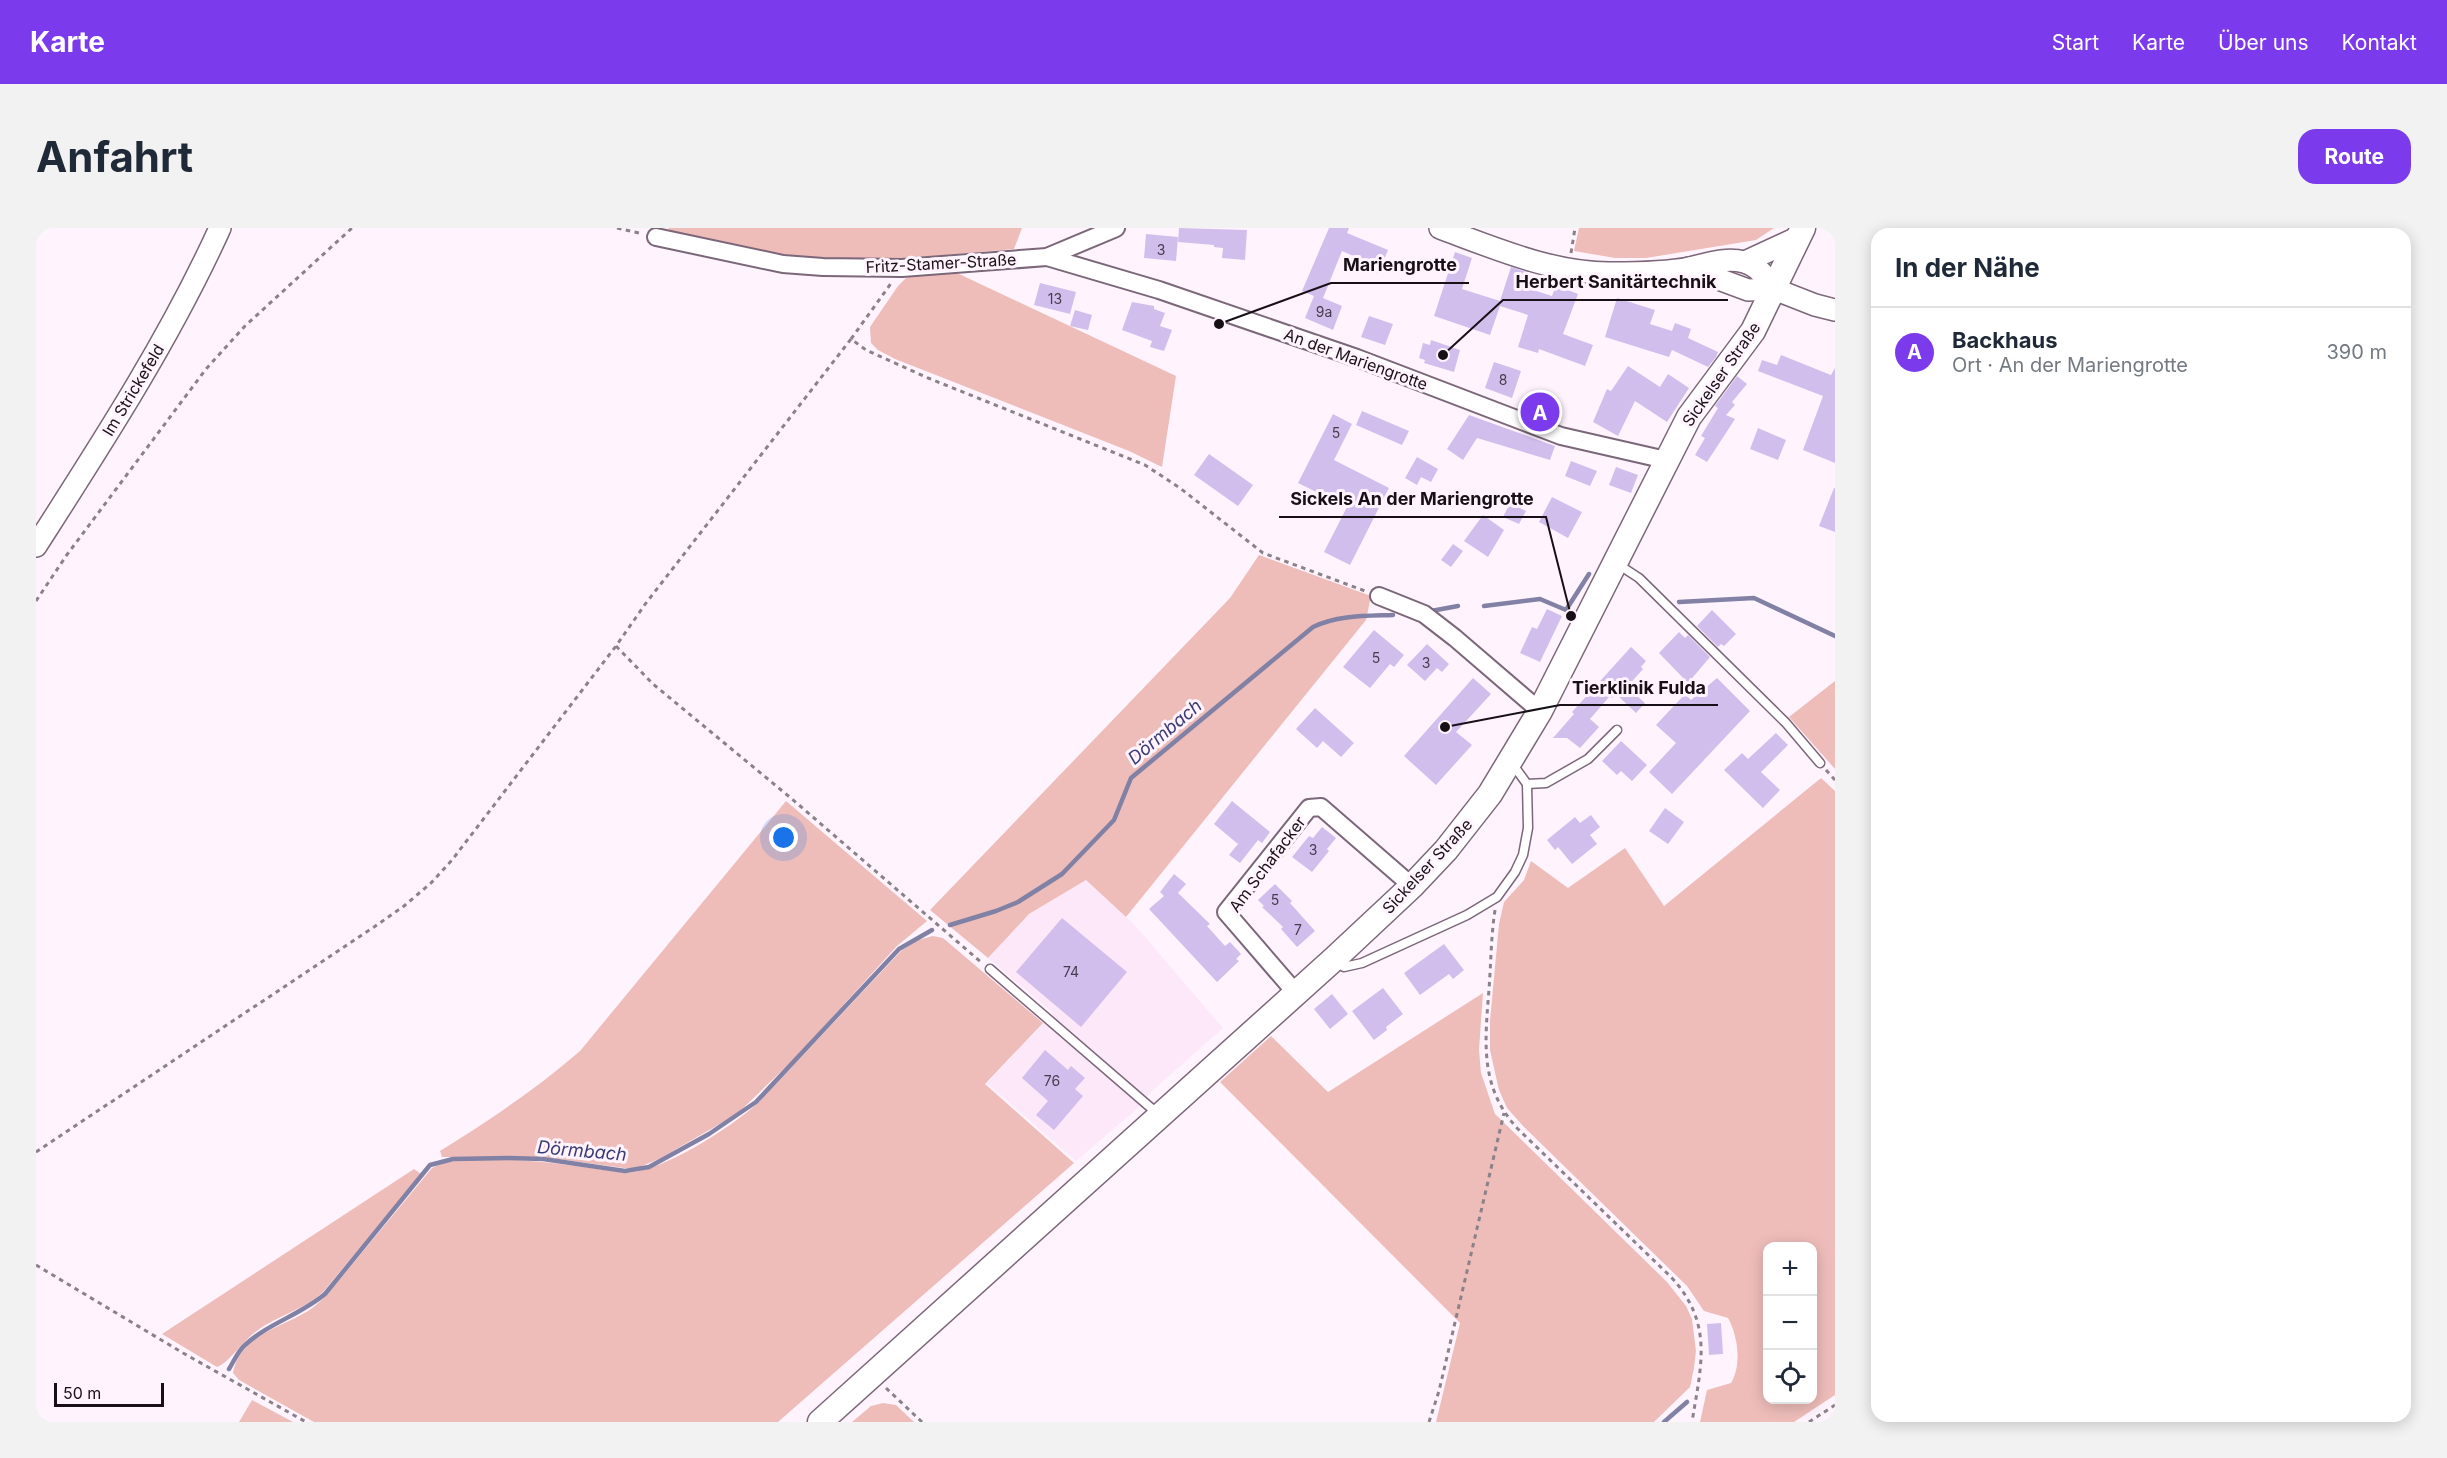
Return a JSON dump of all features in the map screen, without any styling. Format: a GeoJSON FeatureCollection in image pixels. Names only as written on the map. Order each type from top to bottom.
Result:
{"type":"FeatureCollection","features":[{"type":"Feature","properties":{"kind":"main road","name":"Sickelser Straße"},"geometry":{"type":"LineString","coordinates":[[820,1422],[1334,959],[1412,886],[1468,823],[1511,762],[1540,711],[1689,417],[1753,331],[1801,233]]}},
{"type":"Feature","properties":{"kind":"street","name":"Im Strickefeld"},"geometry":{"type":"LineString","coordinates":[[36,546],[149,366],[189,294],[220,228]]}},
{"type":"Feature","properties":{"kind":"street","name":"Fritz-Stamer-Straße"},"geometry":{"type":"LineString","coordinates":[[657,232],[783,264],[902,268],[1047,257],[1116,228]]}},
{"type":"Feature","properties":{"kind":"street"},"geometry":{"type":"LineString","coordinates":[[1440,228],[1518,255],[1568,268],[1611,273],[1689,268],[1726,261],[1745,262],[1763,273],[1774,289]]}},
{"type":"Feature","properties":{"kind":"street"},"geometry":{"type":"LineString","coordinates":[[1745,262],[1801,233]]}},
{"type":"Feature","properties":{"kind":"street","name":"An der Mariengrotte"},"geometry":{"type":"LineString","coordinates":[[1047,257],[1159,290],[1357,358],[1562,436],[1666,460]]}},
{"type":"Feature","properties":{"kind":"street"},"geometry":{"type":"LineString","coordinates":[[1689,268],[1748,290],[1774,289],[1835,310]]}},
{"type":"Feature","properties":{"kind":"street"},"geometry":{"type":"LineString","coordinates":[[1379,596],[1424,614],[1540,711]]}},
{"type":"Feature","properties":{"kind":"street","name":"Am Schafacker"},"geometry":{"type":"LineString","coordinates":[[1295,992],[1226,912],[1309,808],[1321,807],[1412,886]]}},
{"type":"Feature","properties":{"kind":"lane"},"geometry":{"type":"LineString","coordinates":[[1615,563],[1639,578],[1786,723],[1820,763]]}},
{"type":"Feature","properties":{"kind":"lane"},"geometry":{"type":"LineString","coordinates":[[1527,784],[1546,783],[1588,759],[1617,730]]}},
{"type":"Feature","properties":{"kind":"lane"},"geometry":{"type":"LineString","coordinates":[[1334,959],[1344,967],[1362,963],[1467,915],[1497,897],[1515,872],[1523,855],[1527,828],[1527,784],[1511,762]]}},
{"type":"Feature","properties":{"kind":"lane"},"geometry":{"type":"LineString","coordinates":[[990,969],[1153,1121]]}},
{"type":"Feature","properties":{"kind":"path"},"geometry":{"type":"LineString","coordinates":[[36,601],[66,556],[206,369],[245,326],[352,228]]}},
{"type":"Feature","properties":{"kind":"path"},"geometry":{"type":"LineString","coordinates":[[617,228],[657,232]]}},
{"type":"Feature","properties":{"kind":"path"},"geometry":{"type":"LineString","coordinates":[[1568,268],[1575,228]]}},
{"type":"Feature","properties":{"kind":"path"},"geometry":{"type":"LineString","coordinates":[[36,1152],[322,962],[404,906],[431,883],[472,835],[851,339],[902,268]]}},
{"type":"Feature","properties":{"kind":"path"},"geometry":{"type":"LineString","coordinates":[[851,339],[866,350],[919,374],[1145,465],[1263,553],[1379,596]]}},
{"type":"Feature","properties":{"kind":"path"},"geometry":{"type":"LineString","coordinates":[[616,646],[653,684],[792,799],[990,969]]}},
{"type":"Feature","properties":{"kind":"path"},"geometry":{"type":"LineString","coordinates":[[1497,897],[1485,1020],[1488,1073],[1504,1113],[1671,1277],[1692,1303],[1700,1333],[1701,1351],[1692,1422]]}},
{"type":"Feature","properties":{"kind":"path"},"geometry":{"type":"LineString","coordinates":[[1430,1422],[1504,1113]]}},
{"type":"Feature","properties":{"kind":"path"},"geometry":{"type":"LineString","coordinates":[[36,1265],[183,1353],[306,1422]]}},
{"type":"Feature","properties":{"kind":"path"},"geometry":{"type":"LineString","coordinates":[[872,1375],[922,1422]]}},
{"type":"Feature","properties":{"kind":"path"},"geometry":{"type":"LineString","coordinates":[[1809,1422],[1835,1405]]}},
{"type":"Feature","properties":{"kind":"shaded area"},"geometry":{"type":"Polygon","coordinates":[[[668,228],[1022,228],[1014,249],[843,260],[771,254],[670,231],[668,228]]]}},
{"type":"Feature","properties":{"kind":"shaded area"},"geometry":{"type":"Polygon","coordinates":[[[1579,228],[1774,228],[1756,240],[1646,258],[1615,258],[1574,251],[1579,228]]]}},
{"type":"Feature","properties":{"kind":"shaded area"},"geometry":{"type":"Polygon","coordinates":[[[957,273],[1176,376],[1162,467],[1129,451],[895,359],[878,350],[871,343],[870,327],[898,286],[906,278],[915,275],[957,273]]]}},
{"type":"Feature","properties":{"kind":"shaded area"},"geometry":{"type":"Polygon","coordinates":[[[1259,555],[1371,596],[1366,620],[1126,917],[1086,880],[1029,914],[988,958],[930,910],[1230,598],[1259,555]]]}},
{"type":"Feature","properties":{"kind":"shaded area"},"geometry":{"type":"Polygon","coordinates":[[[1835,681],[1835,769],[1789,717],[1835,681]]]}},
{"type":"Feature","properties":{"kind":"shaded area"},"geometry":{"type":"Polygon","coordinates":[[[1821,778],[1835,791],[1835,1395],[1794,1422],[1700,1422],[1707,1390],[1731,1383],[1737,1368],[1736,1342],[1728,1318],[1704,1311],[1687,1286],[1523,1126],[1507,1108],[1499,1090],[1490,1050],[1490,1021],[1499,924],[1504,902],[1524,880],[1531,861],[1568,888],[1625,848],[1664,906],[1821,778]]]}},
{"type":"Feature","properties":{"kind":"shaded area"},"geometry":{"type":"Polygon","coordinates":[[[786,801],[927,921],[897,946],[795,1058],[737,1114],[659,1159],[637,1168],[624,1168],[543,1157],[442,1157],[440,1151],[512,1104],[580,1051],[786,801]]]}},
{"type":"Feature","properties":{"kind":"shaded area"},"geometry":{"type":"Polygon","coordinates":[[[1086,880],[1134,924],[1223,1028],[1153,1090],[1138,1108],[1076,1161],[987,1083],[1053,1013],[988,958],[1029,914],[1086,880]]]}},
{"type":"Feature","properties":{"kind":"shaded area"},"geometry":{"type":"Polygon","coordinates":[[[933,936],[943,938],[1043,1023],[985,1084],[1074,1163],[778,1422],[314,1422],[239,1380],[233,1373],[237,1360],[253,1341],[308,1311],[326,1296],[432,1168],[449,1162],[497,1159],[625,1173],[658,1165],[677,1157],[730,1125],[758,1103],[901,951],[918,940],[933,936]]]}},
{"type":"Feature","properties":{"kind":"shaded area"},"geometry":{"type":"Polygon","coordinates":[[[1483,993],[1479,1050],[1481,1073],[1495,1114],[1667,1282],[1686,1306],[1692,1319],[1696,1351],[1690,1387],[1654,1422],[1436,1422],[1460,1323],[1220,1082],[1271,1036],[1328,1092],[1483,993]]]}},
{"type":"Feature","properties":{"kind":"shaded area"},"geometry":{"type":"Polygon","coordinates":[[[414,1169],[421,1174],[323,1292],[258,1330],[222,1364],[217,1367],[162,1334],[414,1169]]]}},
{"type":"Feature","properties":{"kind":"shaded area"},"geometry":{"type":"Polygon","coordinates":[[[252,1400],[293,1422],[239,1422],[252,1400]]]}},
{"type":"Feature","properties":{"kind":"shaded area"},"geometry":{"type":"Polygon","coordinates":[[[883,1403],[896,1405],[914,1422],[852,1422],[871,1406],[883,1403]]]}},
{"type":"Feature","properties":{"kind":"building"},"geometry":{"type":"Polygon","coordinates":[[[1179,228],[1247,230],[1245,260],[1222,258],[1223,248],[1214,247],[1214,245],[1178,242],[1179,228]]]}},
{"type":"Feature","properties":{"kind":"building"},"geometry":{"type":"Polygon","coordinates":[[[1329,228],[1349,228],[1347,233],[1388,250],[1378,274],[1366,270],[1369,263],[1342,251],[1323,298],[1342,306],[1333,330],[1305,318],[1314,296],[1302,291],[1329,228]]]}},
{"type":"Feature","properties":{"kind":"building"},"geometry":{"type":"Polygon","coordinates":[[[1146,234],[1178,237],[1176,261],[1144,258],[1146,234]]]}},
{"type":"Feature","properties":{"kind":"building"},"geometry":{"type":"Polygon","coordinates":[[[1455,252],[1472,258],[1462,289],[1500,301],[1511,267],[1529,273],[1524,287],[1552,296],[1556,285],[1578,294],[1563,334],[1593,345],[1585,366],[1539,349],[1538,353],[1518,347],[1528,315],[1500,306],[1490,335],[1434,316],[1455,252]]]}},
{"type":"Feature","properties":{"kind":"building"},"geometry":{"type":"Polygon","coordinates":[[[1040,283],[1076,292],[1070,314],[1034,305],[1040,283]]]}},
{"type":"Feature","properties":{"kind":"building"},"geometry":{"type":"Polygon","coordinates":[[[1617,298],[1655,310],[1650,324],[1672,331],[1675,323],[1691,329],[1688,338],[1718,352],[1716,357],[1708,367],[1672,350],[1669,357],[1605,337],[1617,298]]]}},
{"type":"Feature","properties":{"kind":"building"},"geometry":{"type":"Polygon","coordinates":[[[1132,302],[1154,306],[1154,309],[1165,313],[1160,326],[1172,330],[1164,351],[1150,347],[1152,341],[1122,330],[1132,302]]]}},
{"type":"Feature","properties":{"kind":"building"},"geometry":{"type":"Polygon","coordinates":[[[1075,310],[1092,315],[1088,330],[1070,326],[1075,310]]]}},
{"type":"Feature","properties":{"kind":"building"},"geometry":{"type":"Polygon","coordinates":[[[1369,316],[1393,324],[1385,345],[1361,337],[1369,316]]]}},
{"type":"Feature","properties":{"kind":"building"},"geometry":{"type":"Polygon","coordinates":[[[1431,340],[1460,350],[1454,372],[1424,363],[1425,360],[1419,358],[1423,343],[1430,345],[1431,340]]]}},
{"type":"Feature","properties":{"kind":"building"},"geometry":{"type":"Polygon","coordinates":[[[1781,355],[1831,375],[1835,368],[1835,463],[1803,450],[1823,396],[1758,371],[1762,360],[1777,365],[1781,355]]]}},
{"type":"Feature","properties":{"kind":"building"},"geometry":{"type":"Polygon","coordinates":[[[1494,362],[1521,371],[1512,398],[1485,388],[1494,362]]]}},
{"type":"Feature","properties":{"kind":"building"},"geometry":{"type":"Polygon","coordinates":[[[1628,366],[1660,387],[1668,374],[1689,388],[1667,422],[1635,401],[1618,436],[1593,422],[1607,389],[1611,391],[1628,366]]]}},
{"type":"Feature","properties":{"kind":"building"},"geometry":{"type":"Polygon","coordinates":[[[1737,376],[1747,384],[1732,402],[1735,405],[1726,415],[1735,419],[1707,462],[1695,455],[1705,438],[1701,436],[1718,408],[1715,406],[1737,376]]]}},
{"type":"Feature","properties":{"kind":"building"},"geometry":{"type":"Polygon","coordinates":[[[1362,411],[1409,431],[1402,445],[1356,425],[1362,411]]]}},
{"type":"Feature","properties":{"kind":"building"},"geometry":{"type":"Polygon","coordinates":[[[1333,414],[1352,424],[1334,460],[1389,488],[1350,565],[1324,552],[1347,507],[1298,483],[1333,414]]]}},
{"type":"Feature","properties":{"kind":"building"},"geometry":{"type":"Polygon","coordinates":[[[1469,415],[1555,446],[1550,460],[1477,438],[1463,460],[1447,449],[1469,415]]]}},
{"type":"Feature","properties":{"kind":"building"},"geometry":{"type":"Polygon","coordinates":[[[1758,428],[1786,440],[1778,460],[1750,449],[1758,428]]]}},
{"type":"Feature","properties":{"kind":"building"},"geometry":{"type":"Polygon","coordinates":[[[1209,454],[1253,485],[1238,506],[1194,475],[1209,454]]]}},
{"type":"Feature","properties":{"kind":"building"},"geometry":{"type":"Polygon","coordinates":[[[1417,457],[1438,469],[1431,482],[1421,477],[1417,485],[1405,478],[1417,457]]]}},
{"type":"Feature","properties":{"kind":"building"},"geometry":{"type":"Polygon","coordinates":[[[1571,461],[1597,471],[1590,486],[1565,476],[1571,461]]]}},
{"type":"Feature","properties":{"kind":"building"},"geometry":{"type":"Polygon","coordinates":[[[1616,467],[1638,475],[1631,493],[1609,485],[1616,467]]]}},
{"type":"Feature","properties":{"kind":"building"},"geometry":{"type":"Polygon","coordinates":[[[1835,488],[1835,532],[1819,526],[1835,488]]]}},
{"type":"Feature","properties":{"kind":"building"},"geometry":{"type":"Polygon","coordinates":[[[1552,497],[1582,512],[1568,538],[1539,522],[1552,497]]]}},
{"type":"Feature","properties":{"kind":"building"},"geometry":{"type":"Polygon","coordinates":[[[1510,503],[1526,511],[1519,524],[1503,517],[1510,503]]]}},
{"type":"Feature","properties":{"kind":"building"},"geometry":{"type":"Polygon","coordinates":[[[1483,515],[1504,530],[1488,557],[1464,541],[1483,515]]]}},
{"type":"Feature","properties":{"kind":"building"},"geometry":{"type":"Polygon","coordinates":[[[1453,544],[1463,551],[1451,567],[1441,560],[1453,544]]]}},
{"type":"Feature","properties":{"kind":"building"},"geometry":{"type":"Polygon","coordinates":[[[1547,609],[1562,616],[1540,662],[1520,653],[1532,627],[1537,629],[1547,609]]]}},
{"type":"Feature","properties":{"kind":"building"},"geometry":{"type":"Polygon","coordinates":[[[1712,610],[1736,634],[1724,646],[1721,644],[1718,647],[1697,626],[1712,610]]]}},
{"type":"Feature","properties":{"kind":"building"},"geometry":{"type":"Polygon","coordinates":[[[1374,630],[1404,655],[1394,667],[1390,664],[1370,688],[1343,667],[1374,630]]]}},
{"type":"Feature","properties":{"kind":"building"},"geometry":{"type":"Polygon","coordinates":[[[1679,632],[1685,638],[1688,635],[1710,657],[1688,683],[1659,653],[1679,632]]]}},
{"type":"Feature","properties":{"kind":"building"},"geometry":{"type":"Polygon","coordinates":[[[1427,644],[1449,664],[1442,672],[1437,668],[1425,681],[1407,665],[1427,644]]]}},
{"type":"Feature","properties":{"kind":"building"},"geometry":{"type":"Polygon","coordinates":[[[1631,647],[1646,661],[1641,667],[1643,669],[1627,687],[1645,703],[1636,713],[1616,694],[1612,698],[1610,696],[1590,719],[1599,727],[1580,748],[1567,738],[1553,738],[1574,714],[1572,712],[1631,647]]]}},
{"type":"Feature","properties":{"kind":"building"},"geometry":{"type":"Polygon","coordinates":[[[1473,678],[1491,694],[1456,732],[1472,745],[1436,785],[1404,756],[1473,678]]]}},
{"type":"Feature","properties":{"kind":"building"},"geometry":{"type":"Polygon","coordinates":[[[1717,678],[1750,711],[1672,794],[1649,772],[1676,743],[1656,725],[1685,694],[1691,700],[1717,678]]]}},
{"type":"Feature","properties":{"kind":"building"},"geometry":{"type":"Polygon","coordinates":[[[1315,708],[1354,743],[1341,757],[1323,741],[1317,748],[1296,729],[1315,708]]]}},
{"type":"Feature","properties":{"kind":"building"},"geometry":{"type":"Polygon","coordinates":[[[1776,733],[1788,745],[1761,772],[1780,790],[1763,808],[1724,770],[1742,753],[1748,759],[1776,733]]]}},
{"type":"Feature","properties":{"kind":"building"},"geometry":{"type":"Polygon","coordinates":[[[1621,741],[1647,765],[1632,781],[1621,771],[1617,775],[1602,761],[1621,741]]]}},
{"type":"Feature","properties":{"kind":"building"},"geometry":{"type":"Polygon","coordinates":[[[1232,801],[1270,832],[1262,843],[1258,840],[1240,863],[1229,855],[1238,844],[1214,824],[1232,801]]]}},
{"type":"Feature","properties":{"kind":"building"},"geometry":{"type":"Polygon","coordinates":[[[1665,808],[1684,822],[1668,844],[1649,831],[1665,808]]]}},
{"type":"Feature","properties":{"kind":"building"},"geometry":{"type":"Polygon","coordinates":[[[1591,815],[1600,827],[1590,835],[1597,844],[1572,864],[1558,847],[1555,850],[1547,840],[1575,817],[1580,823],[1591,815]]]}},
{"type":"Feature","properties":{"kind":"building"},"geometry":{"type":"Polygon","coordinates":[[[1322,827],[1336,838],[1312,872],[1292,857],[1309,836],[1313,838],[1322,827]]]}},
{"type":"Feature","properties":{"kind":"building"},"geometry":{"type":"Polygon","coordinates":[[[1174,874],[1186,884],[1178,893],[1210,924],[1207,926],[1225,946],[1230,942],[1241,954],[1236,959],[1239,961],[1217,982],[1149,909],[1164,896],[1160,892],[1174,874]]]}},
{"type":"Feature","properties":{"kind":"building"},"geometry":{"type":"Polygon","coordinates":[[[1275,884],[1292,901],[1290,903],[1315,931],[1297,947],[1281,929],[1283,927],[1262,907],[1264,906],[1258,900],[1275,884]]]}},
{"type":"Feature","properties":{"kind":"building"},"geometry":{"type":"Polygon","coordinates":[[[1062,918],[1127,972],[1081,1027],[1016,972],[1062,918]]]}},
{"type":"Feature","properties":{"kind":"building"},"geometry":{"type":"Polygon","coordinates":[[[1444,944],[1464,970],[1453,979],[1449,974],[1420,995],[1404,973],[1444,944]]]}},
{"type":"Feature","properties":{"kind":"building"},"geometry":{"type":"Polygon","coordinates":[[[1383,988],[1403,1014],[1374,1040],[1352,1011],[1383,988]]]}},
{"type":"Feature","properties":{"kind":"building"},"geometry":{"type":"Polygon","coordinates":[[[1332,994],[1348,1014],[1330,1029],[1314,1009],[1332,994]]]}},
{"type":"Feature","properties":{"kind":"building"},"geometry":{"type":"Polygon","coordinates":[[[1045,1050],[1068,1070],[1071,1066],[1085,1078],[1075,1089],[1083,1096],[1054,1130],[1036,1115],[1048,1101],[1022,1078],[1045,1050]]]}},
{"type":"Feature","properties":{"kind":"building"},"geometry":{"type":"Polygon","coordinates":[[[1721,1323],[1723,1354],[1709,1355],[1707,1324],[1721,1323]]]}},
{"type":"Feature","properties":{"kind":"waterway","name":"Dörmbach"},"geometry":{"type":"LineString","coordinates":[[1484,606],[1540,599],[1566,610],[1589,574]]}},
{"type":"Feature","properties":{"kind":"waterway","name":"Dörmbach"},"geometry":{"type":"LineString","coordinates":[[1679,602],[1754,598],[1835,636]]}},
{"type":"Feature","properties":{"kind":"waterway","name":"Dörmbach"},"geometry":{"type":"LineString","coordinates":[[1431,611],[1458,606]]}},
{"type":"Feature","properties":{"kind":"waterway","name":"Dörmbach"},"geometry":{"type":"LineString","coordinates":[[950,925],[1018,902],[1062,874],[1114,820],[1131,778],[1313,627],[1342,618],[1393,615]]}},
{"type":"Feature","properties":{"kind":"waterway","name":"Dörmbach"},"geometry":{"type":"LineString","coordinates":[[229,1369],[240,1350],[254,1337],[325,1294],[430,1165],[453,1159],[509,1158],[543,1159],[625,1171],[649,1167],[709,1134],[756,1102],[899,949],[932,930]]}},
{"type":"Feature","properties":{"kind":"waterway"},"geometry":{"type":"LineString","coordinates":[[1664,1422],[1687,1402]]}},
{"type":"Feature","properties":{"kind":"place","name":"Mariengrotte"},"geometry":{"type":"Point","coordinates":[1219,324]}},
{"type":"Feature","properties":{"kind":"place","name":"Herbert Sanitärtechnik"},"geometry":{"type":"Point","coordinates":[1443,355]}},
{"type":"Feature","properties":{"kind":"place","name":"Backhaus"},"geometry":{"type":"Point","coordinates":[1540,412]}},
{"type":"Feature","properties":{"kind":"place","name":"Sickels An der Mariengrotte"},"geometry":{"type":"Point","coordinates":[1571,616]}},
{"type":"Feature","properties":{"kind":"place","name":"Tierklinik Fulda"},"geometry":{"type":"Point","coordinates":[1445,727]}}]}
